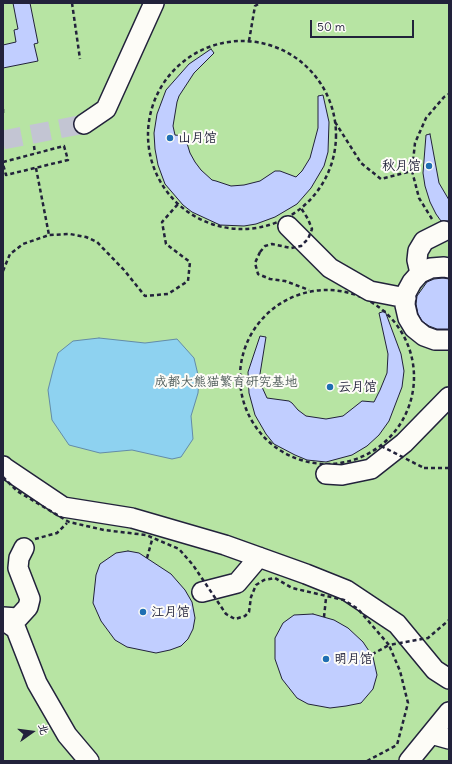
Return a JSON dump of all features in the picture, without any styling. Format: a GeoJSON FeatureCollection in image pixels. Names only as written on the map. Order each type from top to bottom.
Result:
{"type":"FeatureCollection","features":[{"type":"Feature","properties":{"kind":"street"},"geometry":{"type":"LineString","coordinates":[[84,124],[106,110],[154,3]]}},
{"type":"Feature","properties":{"kind":"street"},"geometry":{"type":"LineString","coordinates":[[288,226],[330,268],[370,291],[406,298]]}},
{"type":"Feature","properties":{"kind":"street"},"geometry":{"type":"LineString","coordinates":[[420,273],[417,260],[418,251],[424,241],[444,231]]}},
{"type":"Feature","properties":{"kind":"street"},"geometry":{"type":"LineString","coordinates":[[449,268],[432,268],[420,273],[412,282],[406,293],[405,306],[408,318],[414,328],[424,336],[435,340],[449,340]]}},
{"type":"Feature","properties":{"kind":"street"},"geometry":{"type":"LineString","coordinates":[[326,474],[342,475],[370,469],[404,443],[449,397]]}},
{"type":"Feature","properties":{"kind":"street"},"geometry":{"type":"LineString","coordinates":[[3,466],[63,506],[132,518],[225,545],[346,590],[397,624],[435,670],[449,679]]}},
{"type":"Feature","properties":{"kind":"street"},"geometry":{"type":"LineString","coordinates":[[3,619],[18,618],[28,607],[30,599],[18,568],[19,558],[24,548]]}},
{"type":"Feature","properties":{"kind":"street"},"geometry":{"type":"LineString","coordinates":[[202,592],[237,583],[259,557]]}},
{"type":"Feature","properties":{"kind":"street"},"geometry":{"type":"LineString","coordinates":[[3,619],[16,629],[37,682],[67,736],[90,761]]}},
{"type":"Feature","properties":{"kind":"street"},"geometry":{"type":"LineString","coordinates":[[409,761],[440,736],[449,712]]}},
{"type":"Feature","properties":{"kind":"path"},"geometry":{"type":"LineString","coordinates":[[72,3],[80,59]]}},
{"type":"Feature","properties":{"kind":"path"},"geometry":{"type":"LineString","coordinates":[[249,41],[255,6],[260,3]]}},
{"type":"Feature","properties":{"kind":"path"},"geometry":{"type":"LineString","coordinates":[[249,41],[277,47],[304,64],[324,88],[335,118],[336,148],[326,178],[309,203],[284,220],[254,229],[224,228],[195,217],[171,198],[155,172],[148,141],[151,110],[164,81],[186,58],[215,44],[249,41]]}},
{"type":"Feature","properties":{"kind":"path"},"geometry":{"type":"LineString","coordinates":[[444,231],[433,221],[419,198],[412,171],[415,143],[426,118],[444,97],[449,94]]}},
{"type":"Feature","properties":{"kind":"path"},"geometry":{"type":"LineString","coordinates":[[3,109],[3,114]]}},
{"type":"Feature","properties":{"kind":"path"},"geometry":{"type":"LineString","coordinates":[[335,121],[361,163],[381,179],[412,171]]}},
{"type":"Feature","properties":{"kind":"path"},"geometry":{"type":"LineString","coordinates":[[34,146],[35,153]]}},
{"type":"Feature","properties":{"kind":"path"},"geometry":{"type":"LineString","coordinates":[[64,146],[68,160],[6,175],[3,163],[35,153],[64,146]]}},
{"type":"Feature","properties":{"kind":"path"},"geometry":{"type":"LineString","coordinates":[[36,168],[49,235]]}},
{"type":"Feature","properties":{"kind":"path"},"geometry":{"type":"LineString","coordinates":[[3,272],[10,254],[23,244],[49,235],[70,234],[86,237],[97,242],[124,270],[144,296],[168,294],[188,281],[190,262],[166,244],[162,222],[178,204]]}},
{"type":"Feature","properties":{"kind":"path"},"geometry":{"type":"LineString","coordinates":[[301,208],[312,229],[308,239],[301,246],[291,248],[272,244],[265,246],[260,252],[255,263],[258,274],[270,279],[285,281],[309,290]]}},
{"type":"Feature","properties":{"kind":"path"},"geometry":{"type":"LineString","coordinates":[[337,289],[364,297],[389,314],[406,338],[412,358],[414,367],[412,396],[401,424],[381,446],[355,460],[326,465],[298,460],[273,446],[254,425],[243,399],[240,371],[246,343],[261,319],[283,301],[309,290],[337,289]]}},
{"type":"Feature","properties":{"kind":"path"},"geometry":{"type":"LineString","coordinates":[[381,446],[424,468],[449,468]]}},
{"type":"Feature","properties":{"kind":"path"},"geometry":{"type":"LineString","coordinates":[[3,477],[17,491],[69,522],[104,530],[146,535],[179,549],[193,565],[226,614],[235,619],[245,616],[249,612],[251,597],[256,585],[264,580],[275,578],[292,588],[344,600],[358,609],[389,645],[400,671],[408,703],[397,744],[367,761]]}},
{"type":"Feature","properties":{"kind":"path"},"geometry":{"type":"LineString","coordinates":[[24,548],[36,538],[57,533],[69,522]]}},
{"type":"Feature","properties":{"kind":"path"},"geometry":{"type":"LineString","coordinates":[[147,558],[152,537]]}},
{"type":"Feature","properties":{"kind":"path"},"geometry":{"type":"LineString","coordinates":[[324,617],[326,595]]}},
{"type":"Feature","properties":{"kind":"path"},"geometry":{"type":"LineString","coordinates":[[371,655],[389,645],[428,638],[449,620]]}},
{"type":"Feature","properties":{"kind":"green space","name":"成都大熊猫繁育研究基地"},"geometry":{"type":"Polygon","coordinates":[[[3,3],[449,3],[449,761],[3,761],[3,3]]]}},
{"type":"Feature","properties":{"kind":"water"},"geometry":{"type":"Polygon","coordinates":[[[99,338],[145,343],[177,339],[194,358],[199,379],[198,393],[191,416],[193,439],[181,457],[172,459],[132,450],[100,453],[69,445],[52,420],[48,390],[53,370],[58,353],[73,341],[99,338]]]}},
{"type":"Feature","properties":{"kind":"building"},"geometry":{"type":"Polygon","coordinates":[[[13,3],[30,3],[38,43],[34,44],[38,61],[3,68],[3,45],[16,42],[14,30],[18,29],[13,3]]]}},
{"type":"Feature","properties":{"kind":"building","name":"山月馆"},"geometry":{"type":"Polygon","coordinates":[[[211,49],[214,53],[194,73],[179,96],[173,126],[175,135],[183,136],[195,162],[212,180],[231,186],[244,185],[260,181],[275,171],[280,171],[296,177],[302,171],[310,158],[318,128],[318,96],[323,95],[329,122],[328,152],[324,166],[311,188],[297,204],[275,217],[256,224],[244,226],[220,225],[192,212],[183,205],[165,184],[158,165],[154,133],[157,114],[166,90],[189,64],[211,49]]]}},
{"type":"Feature","properties":{"kind":"building","name":"秋月馆"},"geometry":{"type":"Polygon","coordinates":[[[430,134],[439,183],[449,200],[449,221],[441,221],[436,214],[425,186],[423,173],[426,135],[430,134]]]}},
{"type":"Feature","properties":{"kind":"building"},"geometry":{"type":"Polygon","coordinates":[[[434,279],[449,279],[449,329],[437,329],[422,321],[418,314],[416,304],[417,296],[427,282],[434,279]]]}},
{"type":"Feature","properties":{"kind":"building"},"geometry":{"type":"Polygon","coordinates":[[[385,311],[401,354],[404,371],[402,387],[389,421],[379,435],[367,446],[352,455],[326,462],[307,460],[274,444],[266,434],[255,415],[249,393],[248,372],[260,336],[266,337],[260,374],[262,387],[267,398],[289,401],[306,416],[326,419],[343,416],[362,401],[374,402],[387,373],[388,354],[379,313],[385,311]]]}},
{"type":"Feature","properties":{"kind":"building"},"geometry":{"type":"Polygon","coordinates":[[[128,551],[139,553],[171,574],[185,590],[192,602],[195,618],[193,629],[188,639],[181,646],[156,653],[127,647],[115,640],[101,621],[93,603],[96,575],[100,564],[116,553],[128,551]]]}},
{"type":"Feature","properties":{"kind":"building"},"geometry":{"type":"Polygon","coordinates":[[[313,614],[334,620],[348,628],[363,642],[373,657],[377,675],[373,689],[361,703],[330,708],[308,704],[297,698],[282,679],[275,659],[275,638],[283,623],[294,615],[313,614]]]}},
{"type":"Feature","properties":{"kind":"tunnel"},"geometry":{"type":"LineString","coordinates":[[3,140],[84,124]]}},
{"type":"Feature","properties":{"kind":"place","name":"山月馆"},"geometry":{"type":"Point","coordinates":[170,138]}},
{"type":"Feature","properties":{"kind":"place","name":"秋月馆"},"geometry":{"type":"Point","coordinates":[429,166]}},
{"type":"Feature","properties":{"kind":"place","name":"云月馆"},"geometry":{"type":"Point","coordinates":[330,387]}},
{"type":"Feature","properties":{"kind":"place","name":"江月馆"},"geometry":{"type":"Point","coordinates":[143,612]}},
{"type":"Feature","properties":{"kind":"place","name":"明月馆"},"geometry":{"type":"Point","coordinates":[326,659]}}]}
